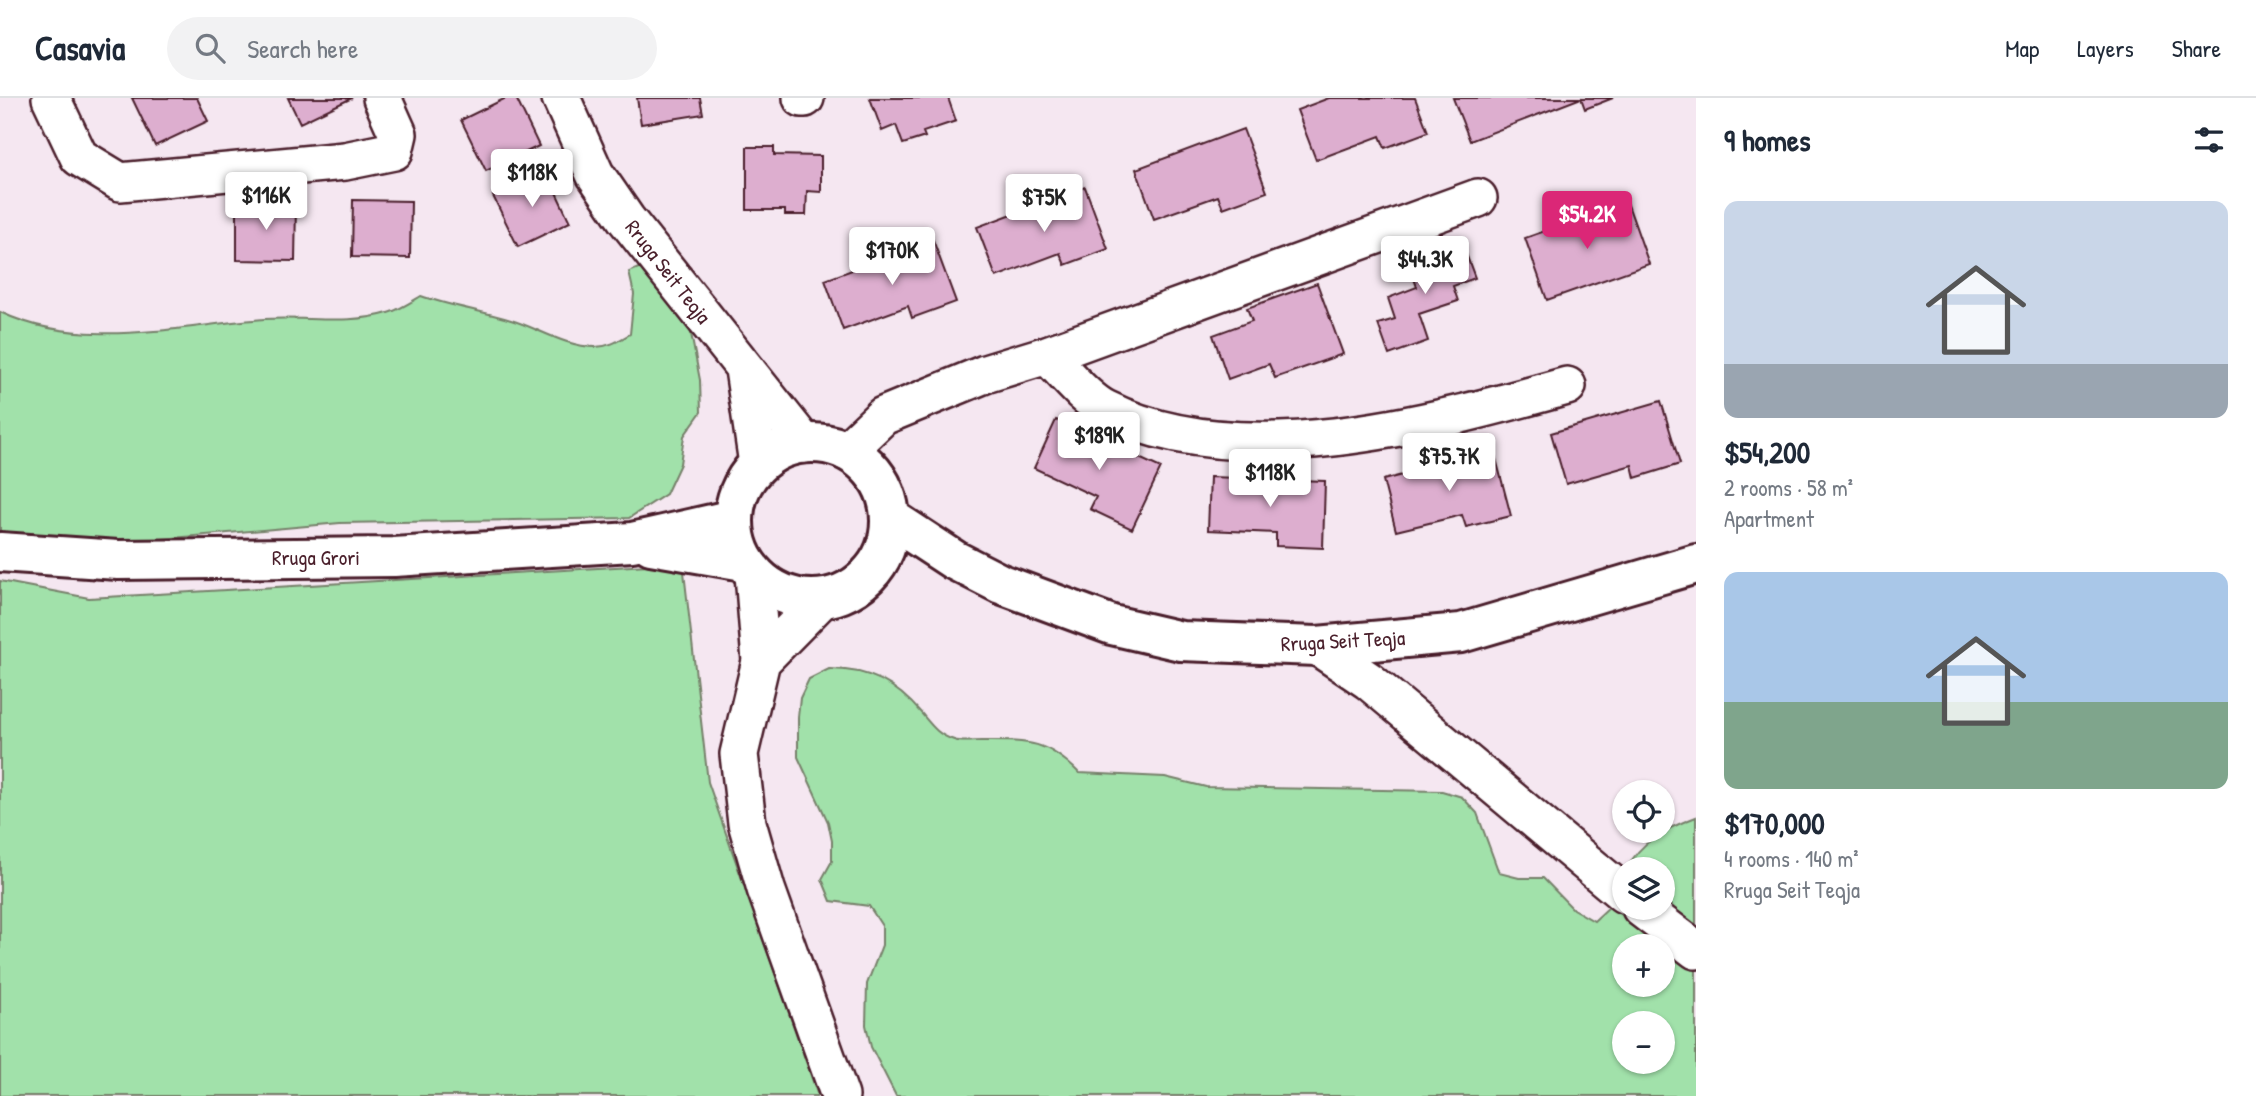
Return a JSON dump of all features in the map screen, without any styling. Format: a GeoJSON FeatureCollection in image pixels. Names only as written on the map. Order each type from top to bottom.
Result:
{"type":"FeatureCollection","features":[{"type":"Feature","properties":{"kind":"main road"},"geometry":{"type":"LineString","coordinates":[[805,444],[826,444],[846,451],[878,479],[887,498],[890,519],[887,543],[877,566],[862,582],[843,593],[822,599],[785,595],[749,568],[736,541],[734,519],[737,499],[745,481],[758,464],[780,450],[805,444]]}},
{"type":"Feature","properties":{"kind":"main road","name":"Rruga Grori"},"geometry":{"type":"LineString","coordinates":[[0,552],[118,560],[205,557],[325,559],[632,542],[734,519]]}},
{"type":"Feature","properties":{"kind":"main road","name":"Rruga Seit Teqja"},"geometry":{"type":"LineString","coordinates":[[890,519],[954,560],[1001,584],[1123,628],[1181,641],[1317,646],[1461,633],[1696,564]]}},
{"type":"Feature","properties":{"kind":"main road","name":"Rruga Grori"},"geometry":{"type":"LineString","coordinates":[[632,542],[749,568]]}},
{"type":"Feature","properties":{"kind":"main road"},"geometry":{"type":"LineString","coordinates":[[877,566],[954,560]]}},
{"type":"Feature","properties":{"kind":"street"},"geometry":{"type":"LineString","coordinates":[[51,98],[79,157],[120,182],[345,162],[394,151],[398,134],[382,98]]}},
{"type":"Feature","properties":{"kind":"street","name":"Rruga Seit Teqja"},"geometry":{"type":"LineString","coordinates":[[561,98],[602,185],[625,219],[805,444]]}},
{"type":"Feature","properties":{"kind":"street"},"geometry":{"type":"LineString","coordinates":[[846,451],[883,416],[985,373],[1047,355],[1478,198]]}},
{"type":"Feature","properties":{"kind":"street"},"geometry":{"type":"LineString","coordinates":[[1047,355],[1102,408],[1155,428],[1206,439],[1320,439],[1480,411],[1567,386]]}},
{"type":"Feature","properties":{"kind":"street"},"geometry":{"type":"LineString","coordinates":[[744,368],[758,464]]}},
{"type":"Feature","properties":{"kind":"street"},"geometry":{"type":"LineString","coordinates":[[749,568],[761,661],[739,754],[747,823],[766,889],[840,1096]]}},
{"type":"Feature","properties":{"kind":"street"},"geometry":{"type":"LineString","coordinates":[[761,661],[822,599]]}},
{"type":"Feature","properties":{"kind":"street"},"geometry":{"type":"LineString","coordinates":[[1317,646],[1369,681],[1612,884]]}},
{"type":"Feature","properties":{"kind":"street"},"geometry":{"type":"LineString","coordinates":[[1657,920],[1696,950]]}},
{"type":"Feature","properties":{"kind":"green space"},"geometry":{"type":"Polygon","coordinates":[[[641,267],[688,318],[700,380],[701,412],[684,436],[680,464],[666,494],[629,518],[340,523],[95,545],[31,539],[0,531],[0,312],[31,324],[64,331],[130,333],[279,318],[358,319],[392,312],[421,296],[521,323],[573,344],[600,347],[630,334],[634,294],[629,272],[641,267]]]}},
{"type":"Feature","properties":{"kind":"green space"},"geometry":{"type":"Polygon","coordinates":[[[683,563],[708,782],[818,1096],[0,1096],[0,581],[89,598],[683,563]]]}},
{"type":"Feature","properties":{"kind":"green space"},"geometry":{"type":"Polygon","coordinates":[[[829,669],[869,675],[892,686],[912,703],[936,730],[948,738],[960,741],[1034,744],[1056,754],[1079,773],[1165,777],[1206,787],[1442,791],[1462,797],[1477,813],[1499,873],[1519,878],[1543,878],[1573,909],[1594,921],[1609,907],[1612,900],[1612,920],[1675,920],[1675,857],[1634,857],[1647,843],[1675,843],[1675,826],[1696,817],[1696,1096],[896,1096],[871,1047],[866,1025],[867,984],[882,945],[882,926],[869,906],[831,901],[822,879],[832,861],[832,841],[828,822],[798,757],[800,698],[809,679],[829,669]]]}},
{"type":"Feature","properties":{"kind":"building"},"geometry":{"type":"Polygon","coordinates":[[[132,98],[197,98],[208,121],[155,146],[132,98]]]}},
{"type":"Feature","properties":{"kind":"building"},"geometry":{"type":"Polygon","coordinates":[[[288,98],[352,98],[300,123],[288,98]]]}},
{"type":"Feature","properties":{"kind":"building"},"geometry":{"type":"Polygon","coordinates":[[[506,98],[516,98],[539,146],[486,171],[461,120],[506,98]]]}},
{"type":"Feature","properties":{"kind":"building"},"geometry":{"type":"Polygon","coordinates":[[[637,98],[700,98],[703,114],[641,124],[637,98]]]}},
{"type":"Feature","properties":{"kind":"building"},"geometry":{"type":"Polygon","coordinates":[[[870,98],[948,98],[956,121],[923,132],[925,137],[903,144],[896,125],[882,131],[870,98]]]}},
{"type":"Feature","properties":{"kind":"building"},"geometry":{"type":"Polygon","coordinates":[[[1329,98],[1415,98],[1428,132],[1385,148],[1380,136],[1316,160],[1297,110],[1329,98]]]}},
{"type":"Feature","properties":{"kind":"building"},"geometry":{"type":"Polygon","coordinates":[[[1453,98],[1581,98],[1470,141],[1453,98]]]}},
{"type":"Feature","properties":{"kind":"building"},"geometry":{"type":"Polygon","coordinates":[[[1581,98],[1613,98],[1585,109],[1581,98]]]}},
{"type":"Feature","properties":{"kind":"building"},"geometry":{"type":"Polygon","coordinates":[[[1243,129],[1267,192],[1223,208],[1218,196],[1154,219],[1136,169],[1243,129]]]}},
{"type":"Feature","properties":{"kind":"building"},"geometry":{"type":"Polygon","coordinates":[[[747,147],[774,147],[774,155],[821,156],[821,192],[807,191],[806,215],[785,215],[785,210],[747,210],[747,147]]]}},
{"type":"Feature","properties":{"kind":"building"},"geometry":{"type":"Polygon","coordinates":[[[546,171],[570,222],[518,247],[493,196],[546,171]]]}},
{"type":"Feature","properties":{"kind":"building"},"geometry":{"type":"Polygon","coordinates":[[[1085,187],[1108,249],[1065,265],[1060,253],[996,277],[977,227],[1085,187]]]}},
{"type":"Feature","properties":{"kind":"building"},"geometry":{"type":"Polygon","coordinates":[[[353,200],[411,201],[410,258],[352,257],[353,200]]]}},
{"type":"Feature","properties":{"kind":"building"},"geometry":{"type":"Polygon","coordinates":[[[1627,202],[1649,264],[1547,300],[1525,238],[1627,202]]]}},
{"type":"Feature","properties":{"kind":"building"},"geometry":{"type":"Polygon","coordinates":[[[237,203],[296,204],[295,261],[237,260],[237,203]]]}},
{"type":"Feature","properties":{"kind":"building"},"geometry":{"type":"Polygon","coordinates":[[[933,240],[956,302],[912,318],[908,306],[843,330],[825,280],[933,240]]]}},
{"type":"Feature","properties":{"kind":"building"},"geometry":{"type":"Polygon","coordinates":[[[1462,243],[1475,278],[1453,286],[1458,301],[1419,314],[1428,341],[1389,355],[1378,324],[1395,319],[1388,298],[1417,287],[1408,262],[1462,243]]]}},
{"type":"Feature","properties":{"kind":"building"},"geometry":{"type":"Polygon","coordinates":[[[1462,243],[1475,278],[1453,286],[1458,301],[1419,314],[1428,341],[1389,355],[1378,324],[1395,319],[1388,298],[1417,287],[1408,262],[1462,243]]]}},
{"type":"Feature","properties":{"kind":"building"},"geometry":{"type":"Polygon","coordinates":[[[1317,283],[1343,354],[1275,378],[1269,364],[1228,379],[1213,335],[1252,321],[1247,308],[1317,283]]]}},
{"type":"Feature","properties":{"kind":"building"},"geometry":{"type":"Polygon","coordinates":[[[1317,283],[1343,354],[1275,378],[1269,364],[1228,379],[1213,335],[1252,321],[1247,308],[1317,283]]]}},
{"type":"Feature","properties":{"kind":"building"},"geometry":{"type":"Polygon","coordinates":[[[1661,401],[1680,464],[1635,478],[1632,465],[1566,484],[1551,433],[1661,401]]]}},
{"type":"Feature","properties":{"kind":"building"},"geometry":{"type":"Polygon","coordinates":[[[1056,420],[1161,468],[1132,529],[1090,509],[1096,497],[1034,468],[1056,420]]]}},
{"type":"Feature","properties":{"kind":"building"},"geometry":{"type":"Polygon","coordinates":[[[1494,451],[1511,516],[1466,527],[1462,515],[1396,531],[1383,480],[1494,451]]]}},
{"type":"Feature","properties":{"kind":"building"},"geometry":{"type":"Polygon","coordinates":[[[1210,477],[1325,481],[1323,548],[1276,546],[1276,533],[1208,530],[1210,477]]]}}]}
